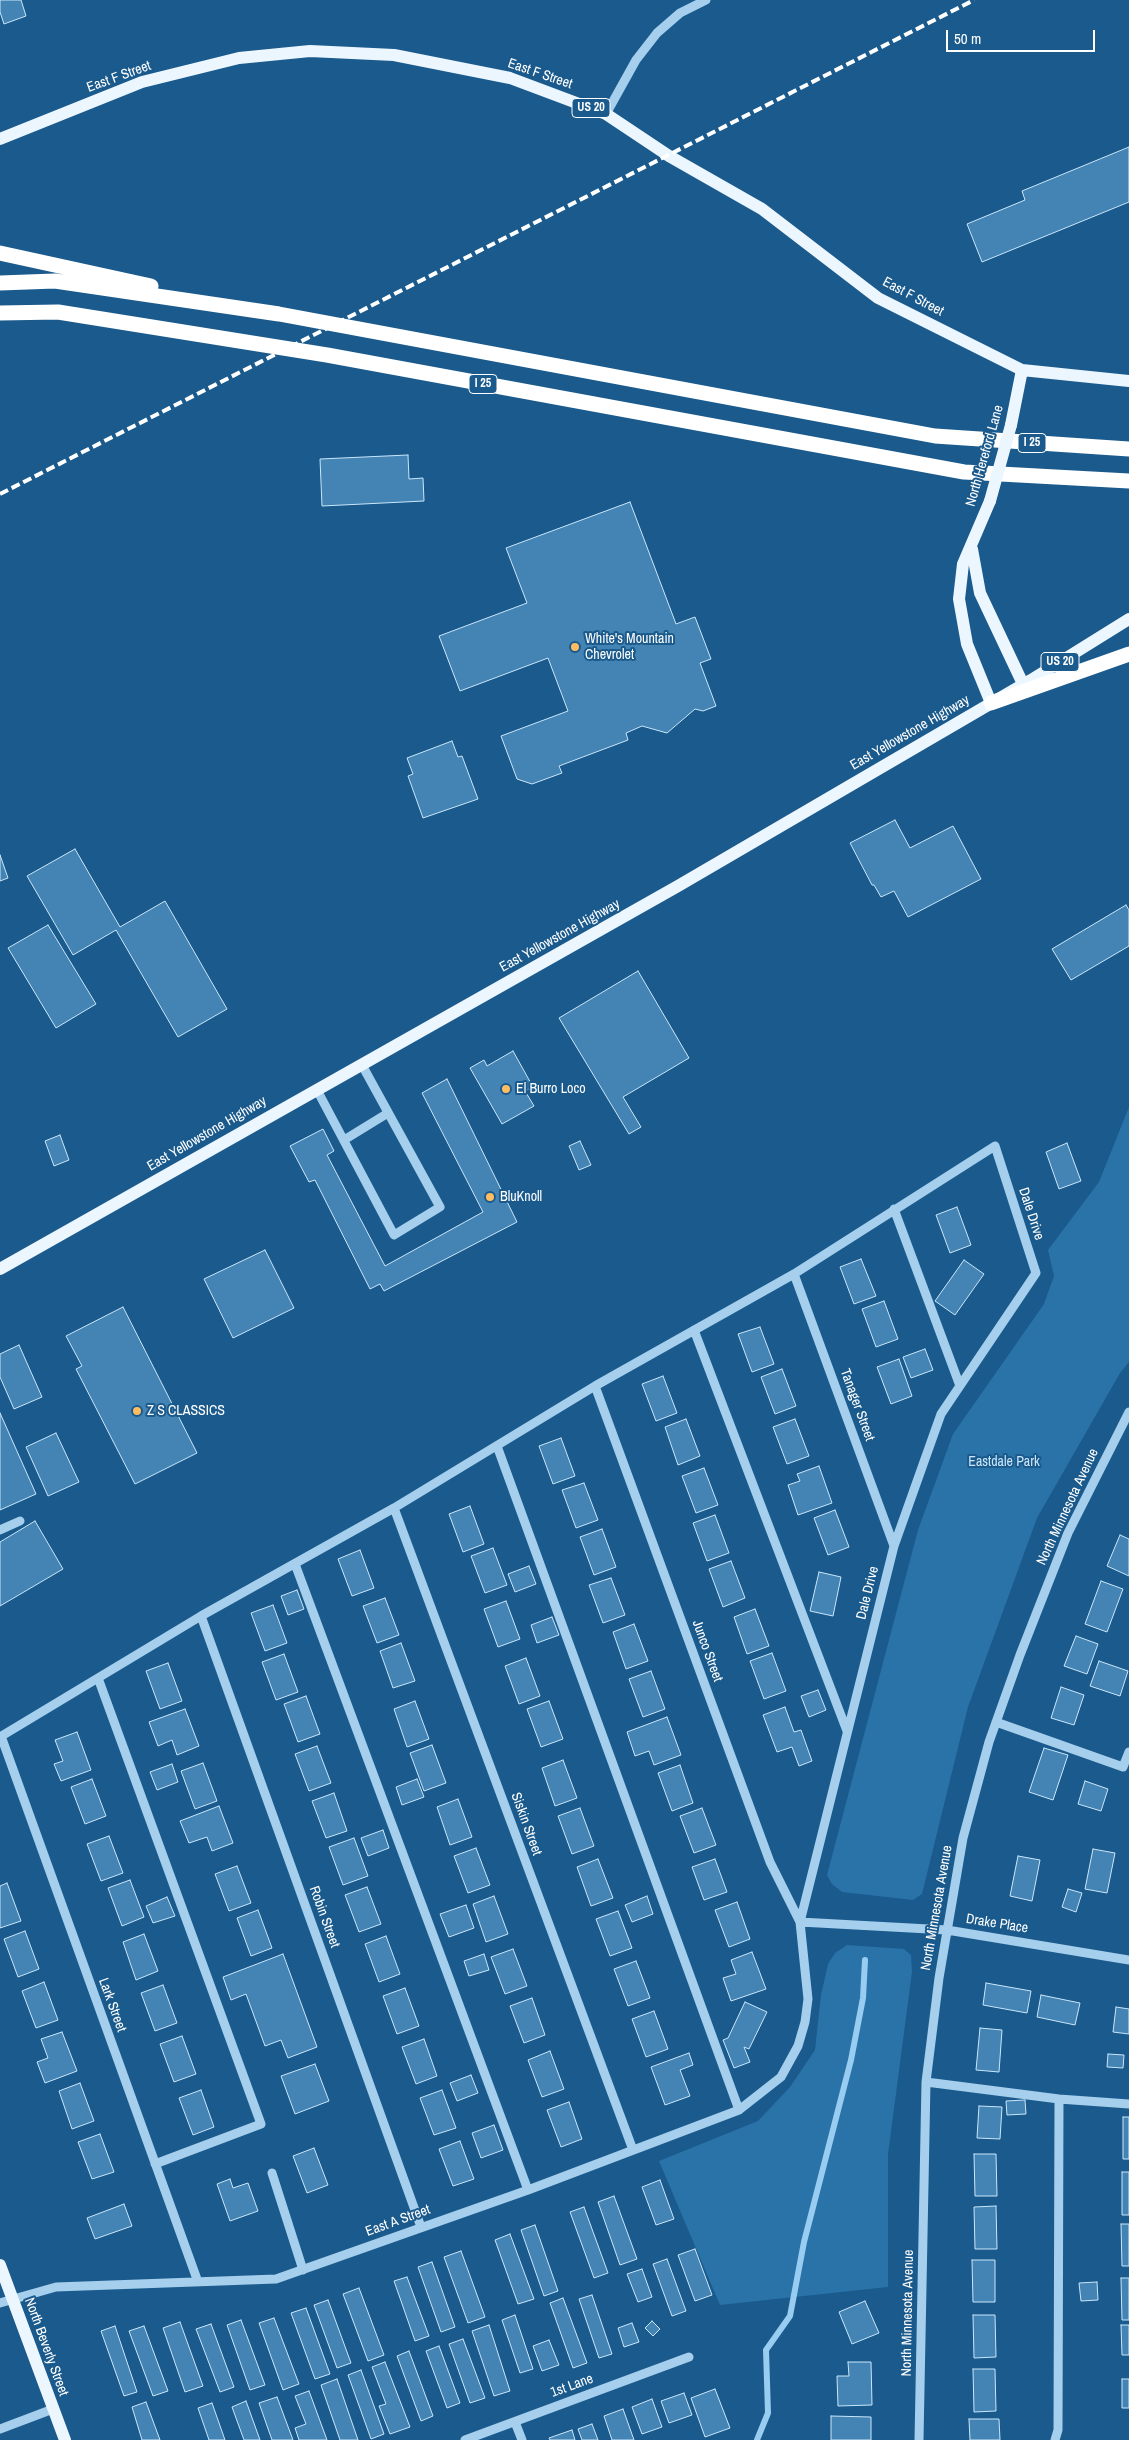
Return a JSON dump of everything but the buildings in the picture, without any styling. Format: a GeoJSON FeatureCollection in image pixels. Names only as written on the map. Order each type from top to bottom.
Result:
{"type":"FeatureCollection","features":[{"type":"Feature","properties":{"kind":"highway"},"geometry":{"type":"LineString","coordinates":[[0,253],[279,314]]}},
{"type":"Feature","properties":{"kind":"highway","name":"I 25"},"geometry":{"type":"LineString","coordinates":[[0,283],[55,281],[279,314],[935,436],[1129,449]]}},
{"type":"Feature","properties":{"kind":"highway","name":"I 25"},"geometry":{"type":"LineString","coordinates":[[0,313],[58,312],[308,352],[964,472],[1129,481]]}},
{"type":"Feature","properties":{"kind":"highway"},"geometry":{"type":"LineString","coordinates":[[991,703],[1129,654]]}},
{"type":"Feature","properties":{"kind":"main road","name":"East F Street"},"geometry":{"type":"LineString","coordinates":[[0,139],[142,82],[239,58],[310,51],[394,54],[510,78],[606,114],[670,156],[762,209],[878,298],[1022,370],[1129,381]]}},
{"type":"Feature","properties":{"kind":"main road","name":"North Hereford Lane"},"geometry":{"type":"LineString","coordinates":[[991,703],[967,644],[959,604],[963,564],[972,548],[990,501],[1011,425],[1022,370]]}},
{"type":"Feature","properties":{"kind":"main road"},"geometry":{"type":"LineString","coordinates":[[972,548],[980,593],[1023,684]]}},
{"type":"Feature","properties":{"kind":"main road","name":"East Yellowstone Highway"},"geometry":{"type":"LineString","coordinates":[[0,1269],[678,886],[991,703],[1129,619]]}},
{"type":"Feature","properties":{"kind":"main road","name":"North Beverly Street"},"geometry":{"type":"LineString","coordinates":[[0,2265],[6,2301],[53,2409],[64,2440]]}},
{"type":"Feature","properties":{"kind":"street"},"geometry":{"type":"LineString","coordinates":[[606,114],[636,60],[657,33],[680,13],[706,0]]}},
{"type":"Feature","properties":{"kind":"street"},"geometry":{"type":"LineString","coordinates":[[317,1090],[394,1235],[440,1207],[362,1065]]}},
{"type":"Feature","properties":{"kind":"street"},"geometry":{"type":"LineString","coordinates":[[344,1140],[388,1113]]}},
{"type":"Feature","properties":{"kind":"street","name":"Dale Drive"},"geometry":{"type":"LineString","coordinates":[[781,2077],[798,2046],[805,2022],[807,1991],[800,1922],[894,1546],[942,1414],[1036,1272],[995,1146],[894,1209]]}},
{"type":"Feature","properties":{"kind":"street"},"geometry":{"type":"LineString","coordinates":[[1,1737],[201,1616],[394,1508],[595,1386],[794,1274],[894,1209],[960,1386]]}},
{"type":"Feature","properties":{"kind":"street","name":"Tanager Street"},"geometry":{"type":"LineString","coordinates":[[794,1274],[894,1546]]}},
{"type":"Feature","properties":{"kind":"street"},"geometry":{"type":"LineString","coordinates":[[694,1330],[848,1731]]}},
{"type":"Feature","properties":{"kind":"street","name":"Junco Street"},"geometry":{"type":"LineString","coordinates":[[595,1386],[770,1862],[800,1922]]}},
{"type":"Feature","properties":{"kind":"street","name":"North Minnesota Avenue"},"geometry":{"type":"LineString","coordinates":[[919,2440],[926,2082],[947,1930],[963,1838],[996,1722],[1068,1533],[1129,1412]]}},
{"type":"Feature","properties":{"kind":"street"},"geometry":{"type":"LineString","coordinates":[[496,1446],[739,2110]]}},
{"type":"Feature","properties":{"kind":"street","name":"Siskin Street"},"geometry":{"type":"LineString","coordinates":[[394,1508],[633,2150]]}},
{"type":"Feature","properties":{"kind":"street"},"geometry":{"type":"LineString","coordinates":[[0,1530],[20,1521]]}},
{"type":"Feature","properties":{"kind":"street"},"geometry":{"type":"LineString","coordinates":[[294,1564],[528,2190]]}},
{"type":"Feature","properties":{"kind":"street","name":"Robin Street"},"geometry":{"type":"LineString","coordinates":[[201,1616],[421,2227]]}},
{"type":"Feature","properties":{"kind":"street"},"geometry":{"type":"LineString","coordinates":[[98,1678],[262,2124],[155,2164]]}},
{"type":"Feature","properties":{"kind":"street"},"geometry":{"type":"LineString","coordinates":[[996,1722],[1124,1767],[1129,1752]]}},
{"type":"Feature","properties":{"kind":"street","name":"Lark Street"},"geometry":{"type":"LineString","coordinates":[[1,1737],[198,2282]]}},
{"type":"Feature","properties":{"kind":"street","name":"Drake Place"},"geometry":{"type":"LineString","coordinates":[[800,1922],[947,1930],[1129,1960]]}},
{"type":"Feature","properties":{"kind":"street","name":"East A Street"},"geometry":{"type":"LineString","coordinates":[[6,2301],[56,2287],[276,2279],[528,2190],[739,2110],[781,2077]]}},
{"type":"Feature","properties":{"kind":"street"},"geometry":{"type":"LineString","coordinates":[[926,2082],[1059,2099],[1129,2104]]}},
{"type":"Feature","properties":{"kind":"street"},"geometry":{"type":"LineString","coordinates":[[1055,2440],[1058,2430],[1059,2099]]}},
{"type":"Feature","properties":{"kind":"street"},"geometry":{"type":"LineString","coordinates":[[272,2173],[303,2270]]}},
{"type":"Feature","properties":{"kind":"street","name":"1st Lane"},"geometry":{"type":"LineString","coordinates":[[465,2440],[688,2357]]}},
{"type":"Feature","properties":{"kind":"street"},"geometry":{"type":"LineString","coordinates":[[0,2429],[53,2409]]}},
{"type":"Feature","properties":{"kind":"street"},"geometry":{"type":"LineString","coordinates":[[515,2422],[522,2440]]}},
{"type":"Feature","properties":{"kind":"green space","name":"Eastdale Park"},"geometry":{"type":"Polygon","coordinates":[[[1129,1107],[1129,1362],[1120,1373],[1037,1518],[968,1707],[922,1894],[913,1900],[842,1892],[832,1884],[827,1875],[918,1530],[953,1434],[1044,1304],[1054,1276],[1048,1250],[1099,1182],[1129,1107]]]}},
{"type":"Feature","properties":{"kind":"green space"},"geometry":{"type":"Polygon","coordinates":[[[847,1945],[904,1949],[911,1955],[912,1972],[888,2154],[888,2287],[720,2305],[659,2161],[758,2121],[790,2087],[815,2050],[821,1995],[828,1964],[835,1953],[847,1945]]]}},
{"type":"Feature","properties":{"kind":"waterway"},"geometry":{"type":"LineString","coordinates":[[757,2440],[768,2413],[766,2350],[790,2316],[804,2242],[851,2060],[863,1998],[865,1960]]}},
{"type":"Feature","properties":{"kind":"railway"},"geometry":{"type":"LineString","coordinates":[[0,494],[974,0]]}},
{"type":"Feature","properties":{"kind":"place","name":"White's Mountain Chevrolet"},"geometry":{"type":"Point","coordinates":[575,647]}},
{"type":"Feature","properties":{"kind":"place","name":"El Burro Loco"},"geometry":{"type":"Point","coordinates":[506,1089]}},
{"type":"Feature","properties":{"kind":"place","name":"BluKnoll"},"geometry":{"type":"Point","coordinates":[490,1197]}},
{"type":"Feature","properties":{"kind":"place","name":"Z S CLASSICS"},"geometry":{"type":"Point","coordinates":[137,1411]}}]}
